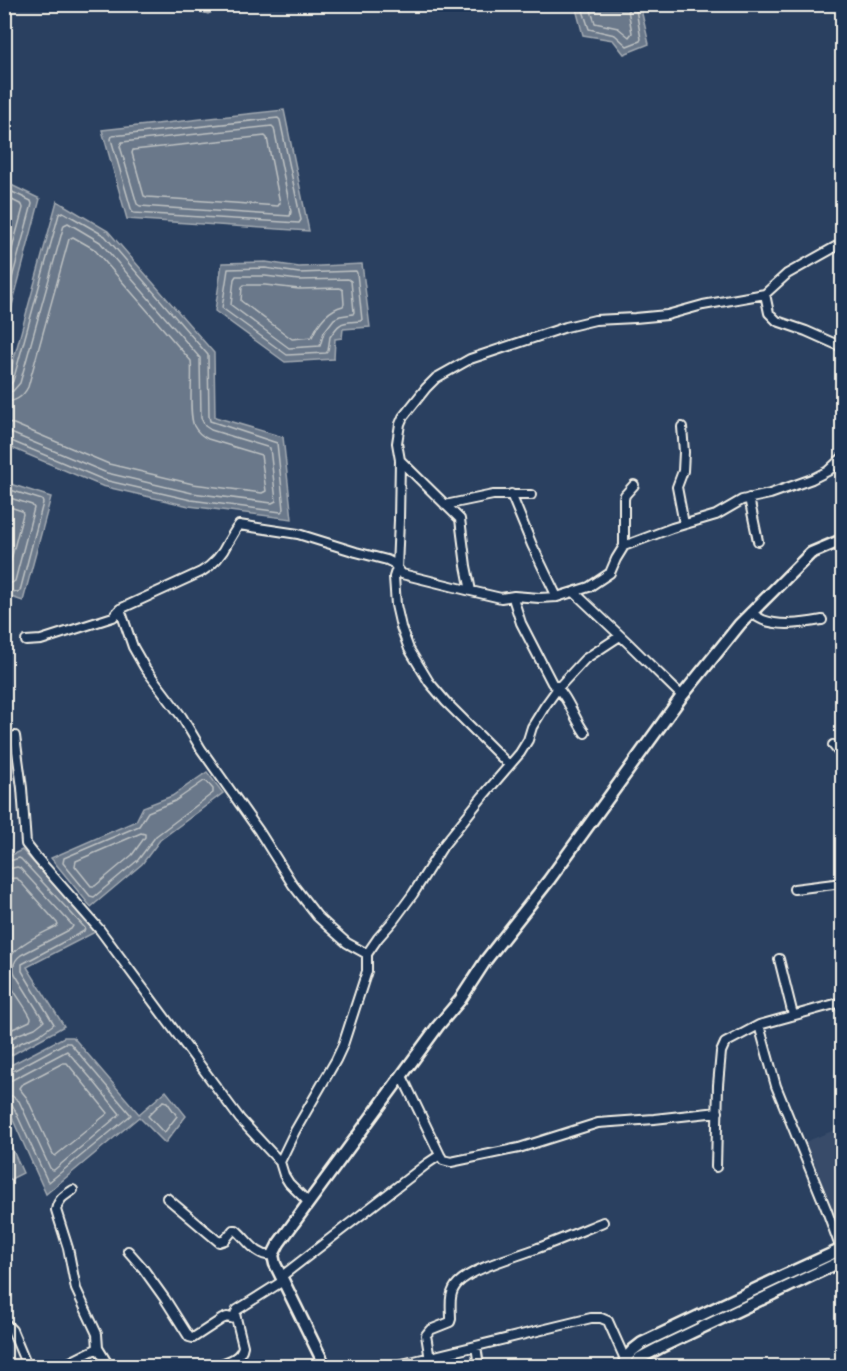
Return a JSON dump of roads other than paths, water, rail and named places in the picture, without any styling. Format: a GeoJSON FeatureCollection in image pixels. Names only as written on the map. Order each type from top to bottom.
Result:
{"type":"FeatureCollection","features":[{"type":"Feature","properties":{"kind":"street"},"geometry":{"type":"LineString","coordinates":[[509,765],[429,682],[405,639],[396,605],[394,577],[397,568],[399,520],[400,460],[397,443],[403,417],[436,378],[470,359],[566,327],[595,320],[667,315],[703,305],[765,294],[787,274],[843,244]]}},
{"type":"Feature","properties":{"kind":"street"},"geometry":{"type":"LineString","coordinates":[[765,294],[769,312],[777,321],[843,347]]}},
{"type":"Feature","properties":{"kind":"street"},"geometry":{"type":"LineString","coordinates":[[682,427],[683,471],[677,488],[684,524]]}},
{"type":"Feature","properties":{"kind":"street"},"geometry":{"type":"LineString","coordinates":[[624,546],[716,515],[742,500],[770,494],[812,479],[828,471],[843,458]]}},
{"type":"Feature","properties":{"kind":"street"},"geometry":{"type":"LineString","coordinates":[[400,460],[460,519],[471,591]]}},
{"type":"Feature","properties":{"kind":"street"},"geometry":{"type":"LineString","coordinates":[[26,640],[41,640],[113,617],[120,609],[201,572],[212,565],[239,525],[298,534],[387,560],[393,563],[402,574],[501,598],[556,597],[589,587],[610,573],[624,546],[624,499],[633,485]]}},
{"type":"Feature","properties":{"kind":"street"},"geometry":{"type":"LineString","coordinates":[[511,494],[532,547],[556,597]]}},
{"type":"Feature","properties":{"kind":"street"},"geometry":{"type":"LineString","coordinates":[[445,505],[493,495],[531,495]]}},
{"type":"Feature","properties":{"kind":"street"},"geometry":{"type":"LineString","coordinates":[[749,498],[758,541]]}},
{"type":"Feature","properties":{"kind":"street"},"geometry":{"type":"LineString","coordinates":[[325,1366],[275,1264],[273,1255],[279,1243],[460,1000],[486,960],[549,880],[682,696],[750,613],[811,553],[843,540]]}},
{"type":"Feature","properties":{"kind":"street"},"geometry":{"type":"LineString","coordinates":[[574,592],[682,696]]}},
{"type":"Feature","properties":{"kind":"street"},"geometry":{"type":"LineString","coordinates":[[514,596],[521,623],[552,683],[568,703],[585,733]]}},
{"type":"Feature","properties":{"kind":"street"},"geometry":{"type":"LineString","coordinates":[[120,609],[133,647],[145,668],[182,717],[293,885],[317,916],[330,928],[347,943],[368,954]]}},
{"type":"Feature","properties":{"kind":"street"},"geometry":{"type":"LineString","coordinates":[[750,613],[763,620],[774,622],[800,623],[822,620]]}},
{"type":"Feature","properties":{"kind":"street"},"geometry":{"type":"LineString","coordinates":[[280,1162],[343,1045],[367,970],[368,954],[378,938],[413,894],[443,846],[520,753],[532,728],[558,688],[585,659],[620,636]]}},
{"type":"Feature","properties":{"kind":"street"},"geometry":{"type":"LineString","coordinates":[[15,736],[27,844],[100,930],[240,1119],[280,1162],[289,1183],[308,1203]]}},
{"type":"Feature","properties":{"kind":"street"},"geometry":{"type":"LineString","coordinates":[[832,745],[843,756]]}},
{"type":"Feature","properties":{"kind":"street"},"geometry":{"type":"LineString","coordinates":[[794,889],[843,883]]}},
{"type":"Feature","properties":{"kind":"street"},"geometry":{"type":"LineString","coordinates":[[779,959],[793,1015]]}},
{"type":"Feature","properties":{"kind":"street"},"geometry":{"type":"LineString","coordinates":[[716,1167],[718,1085],[724,1043],[759,1025],[843,1002]]}},
{"type":"Feature","properties":{"kind":"street"},"geometry":{"type":"LineString","coordinates":[[759,1025],[776,1086],[842,1253]]}},
{"type":"Feature","properties":{"kind":"street"},"geometry":{"type":"LineString","coordinates":[[402,1077],[440,1155],[444,1160],[451,1162],[519,1148],[598,1123],[718,1112]]}},
{"type":"Feature","properties":{"kind":"street"},"geometry":{"type":"LineString","coordinates":[[215,1366],[240,1355],[242,1351],[243,1346],[235,1314],[237,1310],[282,1278],[440,1155]]}},
{"type":"Feature","properties":{"kind":"street"},"geometry":{"type":"LineString","coordinates":[[73,1190],[62,1197],[56,1210],[68,1248],[76,1289],[97,1334],[98,1347],[109,1366]]}},
{"type":"Feature","properties":{"kind":"street"},"geometry":{"type":"LineString","coordinates":[[167,1198],[219,1242],[225,1240],[233,1230],[236,1230],[259,1252],[265,1256],[273,1255]]}},
{"type":"Feature","properties":{"kind":"street"},"geometry":{"type":"LineString","coordinates":[[430,1362],[426,1335],[430,1330],[450,1322],[450,1298],[457,1284],[464,1278],[486,1267],[603,1222]]}},
{"type":"Feature","properties":{"kind":"street"},"geometry":{"type":"LineString","coordinates":[[128,1251],[165,1299],[189,1337],[193,1338],[227,1317],[236,1319]]}},
{"type":"Feature","properties":{"kind":"street"},"geometry":{"type":"LineString","coordinates":[[629,1364],[633,1350],[642,1343],[769,1283],[842,1253]]}},
{"type":"Feature","properties":{"kind":"street"},"geometry":{"type":"LineString","coordinates":[[629,1364],[774,1294],[842,1253]]}},
{"type":"Feature","properties":{"kind":"street"},"geometry":{"type":"LineString","coordinates":[[769,1283],[774,1294]]}},
{"type":"Feature","properties":{"kind":"street"},"geometry":{"type":"LineString","coordinates":[[394,1366],[430,1362],[476,1346],[591,1318],[608,1321],[629,1364]]}},
{"type":"Feature","properties":{"kind":"street"},"geometry":{"type":"LineString","coordinates":[[4,1323],[12,1330],[27,1366]]}},
{"type":"Feature","properties":{"kind":"street"},"geometry":{"type":"LineString","coordinates":[[476,1346],[479,1366]]}},
{"type":"Feature","properties":{"kind":"street"},"geometry":{"type":"LineString","coordinates":[[62,1366],[98,1347]]}},
{"type":"Feature","properties":{"kind":"water"},"geometry":{"type":"Polygon","coordinates":[[[181,5],[227,5],[208,14],[181,5]]]}},
{"type":"Feature","properties":{"kind":"water"},"geometry":{"type":"Polygon","coordinates":[[[575,5],[640,5],[649,44],[624,54],[613,40],[583,35],[575,5]]]}},
{"type":"Feature","properties":{"kind":"water"},"geometry":{"type":"Polygon","coordinates":[[[284,110],[309,231],[127,219],[102,130],[284,110]]]}},
{"type":"Feature","properties":{"kind":"water"},"geometry":{"type":"Polygon","coordinates":[[[4,182],[40,199],[5,332],[4,182]]]}},
{"type":"Feature","properties":{"kind":"water"},"geometry":{"type":"Polygon","coordinates":[[[57,201],[108,231],[214,353],[215,417],[283,437],[292,519],[189,506],[102,486],[5,445],[5,391],[57,201]]]}},
{"type":"Feature","properties":{"kind":"water"},"geometry":{"type":"Polygon","coordinates":[[[266,262],[299,267],[362,264],[370,327],[343,329],[342,338],[335,339],[334,359],[285,362],[215,311],[222,263],[266,262]]]}},
{"type":"Feature","properties":{"kind":"water"},"geometry":{"type":"Polygon","coordinates":[[[4,482],[51,497],[23,601],[5,595],[4,482]]]}},
{"type":"Feature","properties":{"kind":"water"},"geometry":{"type":"Polygon","coordinates":[[[207,772],[223,793],[160,840],[142,864],[91,907],[51,858],[136,821],[143,807],[172,796],[207,772]]]}},
{"type":"Feature","properties":{"kind":"water"},"geometry":{"type":"Polygon","coordinates":[[[22,850],[97,931],[27,967],[64,1026],[5,1059],[5,858],[22,850]]]}},
{"type":"Feature","properties":{"kind":"water"},"geometry":{"type":"Polygon","coordinates":[[[64,1037],[73,1037],[139,1114],[166,1091],[186,1116],[165,1143],[139,1117],[46,1194],[5,1102],[5,1068],[64,1037]]]}},
{"type":"Feature","properties":{"kind":"water"},"geometry":{"type":"Polygon","coordinates":[[[5,1133],[23,1173],[5,1182],[5,1133]]]}},
{"type":"Feature","properties":{"kind":"waterway"},"geometry":{"type":"LineString","coordinates":[[4,628],[8,627]]}}]}
